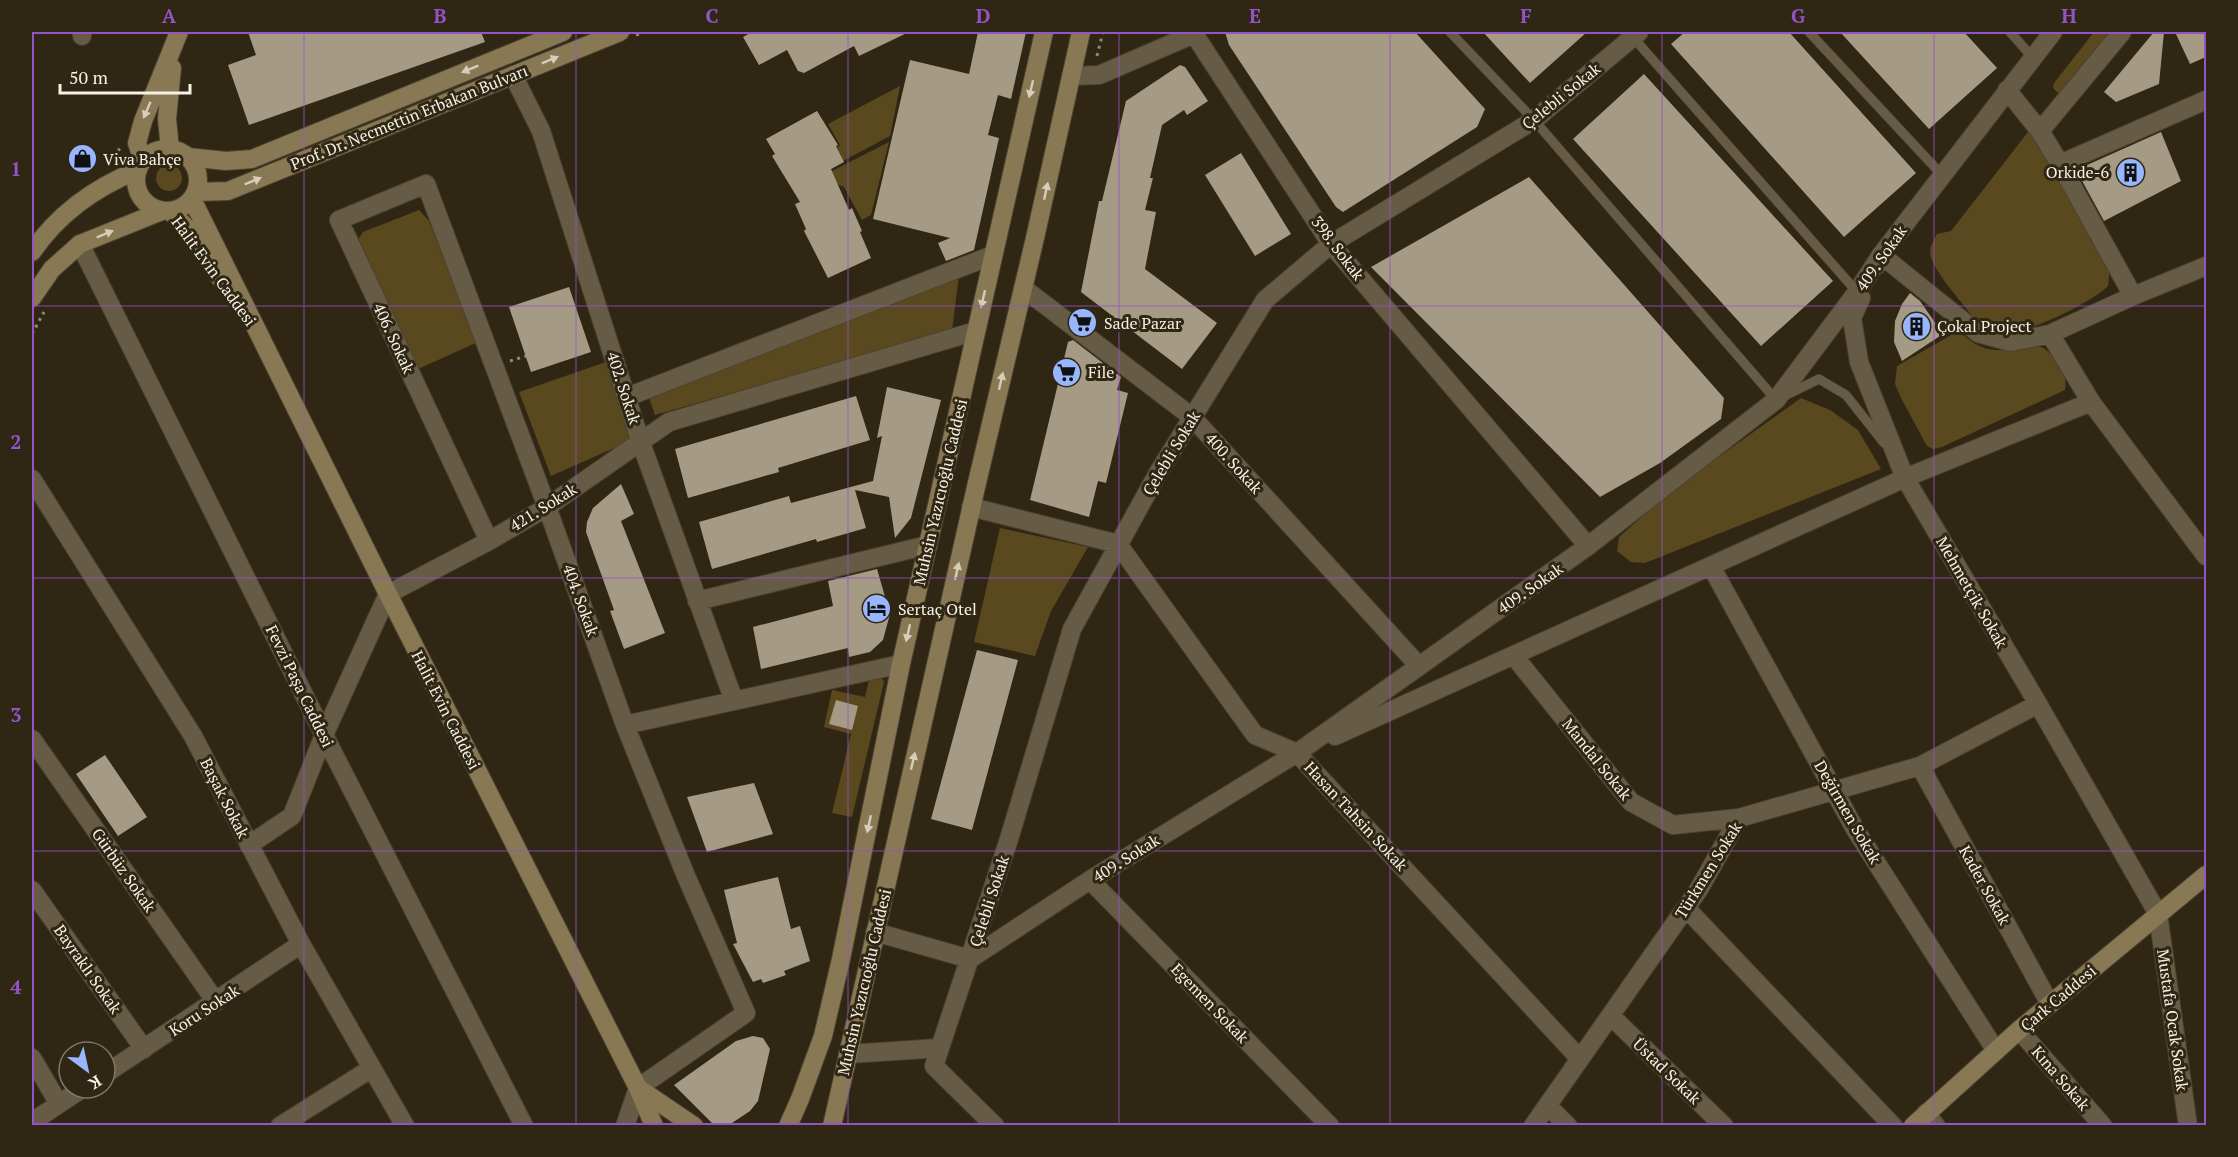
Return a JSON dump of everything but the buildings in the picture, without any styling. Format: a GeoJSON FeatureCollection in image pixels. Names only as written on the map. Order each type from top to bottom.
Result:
{"type":"FeatureCollection","features":[{"type":"Feature","properties":{"kind":"main road","name":"Prof. Dr. Necmettin Erbakan Bulvarı"},"geometry":{"type":"LineString","coordinates":[[188,157],[226,160],[252,159],[563,32]]}},
{"type":"Feature","properties":{"kind":"main road","name":"Prof. Dr. Necmettin Erbakan Bulvarı"},"geometry":{"type":"LineString","coordinates":[[194,195],[228,191],[620,32]]}},
{"type":"Feature","properties":{"kind":"main road","name":"Muhsin Yazıcıoğlu Caddesi"},"geometry":{"type":"LineString","coordinates":[[788,1125],[823,1036],[841,959],[901,664],[1044,32]]}},
{"type":"Feature","properties":{"kind":"main road","name":"Muhsin Yazıcıoğlu Caddesi"},"geometry":{"type":"LineString","coordinates":[[832,1125],[1081,32]]}},
{"type":"Feature","properties":{"kind":"main road"},"geometry":{"type":"LineString","coordinates":[[170,149],[167,119],[169,87],[178,34]]}},
{"type":"Feature","properties":{"kind":"main road"},"geometry":{"type":"LineString","coordinates":[[166,211],[152,207],[138,191],[136,181],[141,165],[137,143],[178,34]]}},
{"type":"Feature","properties":{"kind":"main road"},"geometry":{"type":"LineString","coordinates":[[32,252],[45,233],[74,206],[111,181],[141,165],[155,152],[170,149],[180,152],[194,164],[198,173],[194,195],[179,209],[166,211],[80,244],[52,269],[32,298]]}},
{"type":"Feature","properties":{"kind":"main road","name":"Halit Evin Caddesi"},"geometry":{"type":"LineString","coordinates":[[194,195],[257,332],[638,1088],[654,1125]]}},
{"type":"Feature","properties":{"kind":"main road","name":"Halit Evin Caddesi"},"geometry":{"type":"LineString","coordinates":[[166,211],[187,228],[257,332]]}},
{"type":"Feature","properties":{"kind":"main road","name":"Çark Caddesi"},"geometry":{"type":"LineString","coordinates":[[1925,1121],[2019,1030],[2206,875]]}},
{"type":"Feature","properties":{"kind":"main road","name":"Halit Evin Caddesi"},"geometry":{"type":"LineString","coordinates":[[638,1088],[694,1125]]}},
{"type":"Feature","properties":{"kind":"street","name":"409. Sokak"},"geometry":{"type":"LineString","coordinates":[[970,959],[1090,880],[1297,753],[1588,546],[1776,400],[1857,292],[1881,255],[2053,32]]}},
{"type":"Feature","properties":{"kind":"street"},"geometry":{"type":"LineString","coordinates":[[2040,131],[2122,32]]}},
{"type":"Feature","properties":{"kind":"street","name":"398. Sokak"},"geometry":{"type":"LineString","coordinates":[[1071,76],[1099,75],[1195,33],[1330,243],[1588,546]]}},
{"type":"Feature","properties":{"kind":"street","name":"Çelebli Sokak"},"geometry":{"type":"LineString","coordinates":[[940,1048],[1009,839],[1072,628],[1192,417],[1265,300],[1330,243],[1534,120],[1633,33]]}},
{"type":"Feature","properties":{"kind":"street","name":"402. Sokak"},"geometry":{"type":"LineString","coordinates":[[513,75],[541,131],[642,443],[734,701]]}},
{"type":"Feature","properties":{"kind":"street"},"geometry":{"type":"LineString","coordinates":[[2007,90],[2040,131],[2133,296]]}},
{"type":"Feature","properties":{"kind":"street"},"geometry":{"type":"LineString","coordinates":[[2060,164],[2206,99]]}},
{"type":"Feature","properties":{"kind":"street","name":"404. Sokak"},"geometry":{"type":"LineString","coordinates":[[426,184],[548,507],[625,725],[686,876],[746,1013],[638,1088]]}},
{"type":"Feature","properties":{"kind":"street","name":"406. Sokak"},"geometry":{"type":"LineString","coordinates":[[426,184],[339,220],[489,541]]}},
{"type":"Feature","properties":{"kind":"street","name":"Fevzi Paşa Caddesi"},"geometry":{"type":"LineString","coordinates":[[80,244],[324,735],[524,1125]]}},
{"type":"Feature","properties":{"kind":"street"},"geometry":{"type":"LineString","coordinates":[[627,397],[993,255]]}},
{"type":"Feature","properties":{"kind":"street"},"geometry":{"type":"LineString","coordinates":[[1881,255],[1978,333],[2011,342],[2050,334],[2206,266]]}},
{"type":"Feature","properties":{"kind":"street","name":"Mehmetçik Sokak"},"geometry":{"type":"LineString","coordinates":[[1881,255],[1852,318],[1859,362],[1905,478],[2158,914]]}},
{"type":"Feature","properties":{"kind":"street","name":"400. Sokak"},"geometry":{"type":"LineString","coordinates":[[1023,288],[1192,417],[1419,666]]}},
{"type":"Feature","properties":{"kind":"street","name":"421. Sokak"},"geometry":{"type":"LineString","coordinates":[[388,594],[548,507],[669,422],[976,331]]}},
{"type":"Feature","properties":{"kind":"street"},"geometry":{"type":"LineString","coordinates":[[2050,334],[2091,402],[2206,556]]}},
{"type":"Feature","properties":{"kind":"street"},"geometry":{"type":"LineString","coordinates":[[1297,753],[1905,478],[2091,402]]}},
{"type":"Feature","properties":{"kind":"street","name":"Başak Sokak"},"geometry":{"type":"LineString","coordinates":[[32,479],[193,736],[301,944],[405,1125]]}},
{"type":"Feature","properties":{"kind":"street"},"geometry":{"type":"LineString","coordinates":[[971,507],[1118,544]]}},
{"type":"Feature","properties":{"kind":"street","name":"Hasan Tahsin Sokak"},"geometry":{"type":"LineString","coordinates":[[1118,544],[1255,735],[1297,753],[1580,1059]]}},
{"type":"Feature","properties":{"kind":"street"},"geometry":{"type":"LineString","coordinates":[[697,601],[928,545]]}},
{"type":"Feature","properties":{"kind":"street","name":"Değirmen Sokak"},"geometry":{"type":"LineString","coordinates":[[1711,566],[1855,829],[1996,1051]]}},
{"type":"Feature","properties":{"kind":"street"},"geometry":{"type":"LineString","coordinates":[[249,845],[292,816],[324,735],[388,594]]}},
{"type":"Feature","properties":{"kind":"street","name":"Mandal Sokak"},"geometry":{"type":"LineString","coordinates":[[1514,656],[1631,802],[1673,825],[1739,818]]}},
{"type":"Feature","properties":{"kind":"street"},"geometry":{"type":"LineString","coordinates":[[625,725],[901,664]]}},
{"type":"Feature","properties":{"kind":"street","name":"Türkmen Sokak"},"geometry":{"type":"LineString","coordinates":[[1533,1125],[1699,889],[1739,818],[1920,766],[2038,704]]}},
{"type":"Feature","properties":{"kind":"street","name":"Gürbüz Sokak"},"geometry":{"type":"LineString","coordinates":[[32,739],[216,1002]]}},
{"type":"Feature","properties":{"kind":"street","name":"Kader Sokak"},"geometry":{"type":"LineString","coordinates":[[1920,766],[2050,1004]]}},
{"type":"Feature","properties":{"kind":"street","name":"Egemen Sokak"},"geometry":{"type":"LineString","coordinates":[[1090,880],[1330,1125]]}},
{"type":"Feature","properties":{"kind":"street","name":"Bayraklı Sokak"},"geometry":{"type":"LineString","coordinates":[[32,890],[144,1049]]}},
{"type":"Feature","properties":{"kind":"street"},"geometry":{"type":"LineString","coordinates":[[1686,908],[1893,1125]]}},
{"type":"Feature","properties":{"kind":"street","name":"Mustafa Ocak Sokak"},"geometry":{"type":"LineString","coordinates":[[2158,914],[2188,1125]]}},
{"type":"Feature","properties":{"kind":"street"},"geometry":{"type":"LineString","coordinates":[[875,932],[970,959]]}},
{"type":"Feature","properties":{"kind":"street","name":"Koru Sokak"},"geometry":{"type":"LineString","coordinates":[[117,1066],[301,944]]}},
{"type":"Feature","properties":{"kind":"street","name":"Üstad Sokak"},"geometry":{"type":"LineString","coordinates":[[1611,1016],[1724,1125]]}},
{"type":"Feature","properties":{"kind":"street","name":"Kına Sokak"},"geometry":{"type":"LineString","coordinates":[[2019,1030],[2103,1125]]}},
{"type":"Feature","properties":{"kind":"street"},"geometry":{"type":"LineString","coordinates":[[848,1054],[940,1048],[934,1066],[995,1125]]}},
{"type":"Feature","properties":{"kind":"street"},"geometry":{"type":"LineString","coordinates":[[32,1058],[59,1104]]}},
{"type":"Feature","properties":{"kind":"street"},"geometry":{"type":"LineString","coordinates":[[280,1125],[372,1068]]}},
{"type":"Feature","properties":{"kind":"street"},"geometry":{"type":"LineString","coordinates":[[625,1125],[638,1088]]}},
{"type":"Feature","properties":{"kind":"street"},"geometry":{"type":"LineString","coordinates":[[32,1122],[65,1100]]}},
{"type":"Feature","properties":{"kind":"street"},"geometry":{"type":"LineString","coordinates":[[1548,1106],[1568,1125]]}},
{"type":"Feature","properties":{"kind":"lane"},"geometry":{"type":"LineString","coordinates":[[1450,32],[1534,120],[1776,400],[1819,379],[1846,395],[1877,431],[1905,478]]}},
{"type":"Feature","properties":{"kind":"lane"},"geometry":{"type":"LineString","coordinates":[[1809,32],[1942,176]]}},
{"type":"Feature","properties":{"kind":"lane"},"geometry":{"type":"LineString","coordinates":[[2010,32],[2032,58]]}},
{"type":"Feature","properties":{"kind":"lane"},"geometry":{"type":"LineString","coordinates":[[1633,33],[1857,292]]}},
{"type":"Feature","properties":{"kind":"path"},"geometry":{"type":"LineString","coordinates":[[1093,75],[1103,32]]}},
{"type":"Feature","properties":{"kind":"path"},"geometry":{"type":"LineString","coordinates":[[509,362],[526,356]]}},
{"type":"Feature","properties":{"kind":"shaded area"},"geometry":{"type":"Polygon","coordinates":[[[2094,32],[2118,32],[2061,96],[2053,88],[2054,83],[2094,32]]]}},
{"type":"Feature","properties":{"kind":"shaded area"},"geometry":{"type":"Polygon","coordinates":[[[900,86],[890,136],[843,161],[837,147],[840,145],[828,124],[900,86]]]}},
{"type":"Feature","properties":{"kind":"shaded area"},"geometry":{"type":"Polygon","coordinates":[[[2028,132],[2033,132],[2110,269],[2108,286],[2091,299],[2037,326],[2000,331],[1976,321],[1942,278],[1930,250],[1937,234],[1951,231],[2028,132]]]}},
{"type":"Feature","properties":{"kind":"shaded area"},"geometry":{"type":"Polygon","coordinates":[[[889,142],[871,215],[862,220],[844,187],[835,183],[828,173],[889,142]]]}},
{"type":"Feature","properties":{"kind":"shaded area"},"geometry":{"type":"Polygon","coordinates":[[[169,165],[178,169],[182,178],[178,187],[169,191],[160,187],[156,178],[160,169],[169,165]]]}},
{"type":"Feature","properties":{"kind":"shaded area"},"geometry":{"type":"Polygon","coordinates":[[[419,210],[429,221],[478,342],[416,370],[360,249],[359,238],[363,232],[419,210]]]}},
{"type":"Feature","properties":{"kind":"shaded area"},"geometry":{"type":"Polygon","coordinates":[[[959,275],[952,331],[655,415],[648,395],[959,275]]]}},
{"type":"Feature","properties":{"kind":"shaded area"},"geometry":{"type":"Polygon","coordinates":[[[1958,331],[1975,344],[1990,350],[2006,350],[2030,345],[2044,348],[2051,354],[2063,373],[2066,382],[2065,390],[1942,447],[1933,449],[1927,446],[1895,384],[1897,366],[1958,331]]]}},
{"type":"Feature","properties":{"kind":"shaded area"},"geometry":{"type":"Polygon","coordinates":[[[609,361],[632,440],[551,476],[519,392],[609,361]]]}},
{"type":"Feature","properties":{"kind":"shaded area"},"geometry":{"type":"Polygon","coordinates":[[[1801,398],[1830,410],[1858,430],[1881,469],[1645,563],[1631,562],[1617,551],[1619,537],[1671,491],[1801,398]]]}},
{"type":"Feature","properties":{"kind":"shaded area"},"geometry":{"type":"Polygon","coordinates":[[[1000,528],[1088,547],[1051,611],[1035,656],[974,642],[1000,528]]]}},
{"type":"Feature","properties":{"kind":"shaded area"},"geometry":{"type":"Polygon","coordinates":[[[870,676],[880,676],[884,682],[852,817],[832,813],[851,734],[824,727],[832,690],[865,697],[870,676]]]}},
{"type":"Feature","properties":{"kind":"place","name":"Viva Bahçe"},"geometry":{"type":"Point","coordinates":[82,159]}},
{"type":"Feature","properties":{"kind":"place","name":"Orkide-6"},"geometry":{"type":"Point","coordinates":[2130,172]}},
{"type":"Feature","properties":{"kind":"place","name":"Sade Pazar"},"geometry":{"type":"Point","coordinates":[1083,323]}},
{"type":"Feature","properties":{"kind":"place","name":"Çokal Project"},"geometry":{"type":"Point","coordinates":[1916,326]}},
{"type":"Feature","properties":{"kind":"place","name":"File"},"geometry":{"type":"Point","coordinates":[1067,372]}},
{"type":"Feature","properties":{"kind":"place","name":"Sertaç Otel"},"geometry":{"type":"Point","coordinates":[877,609]}}]}
